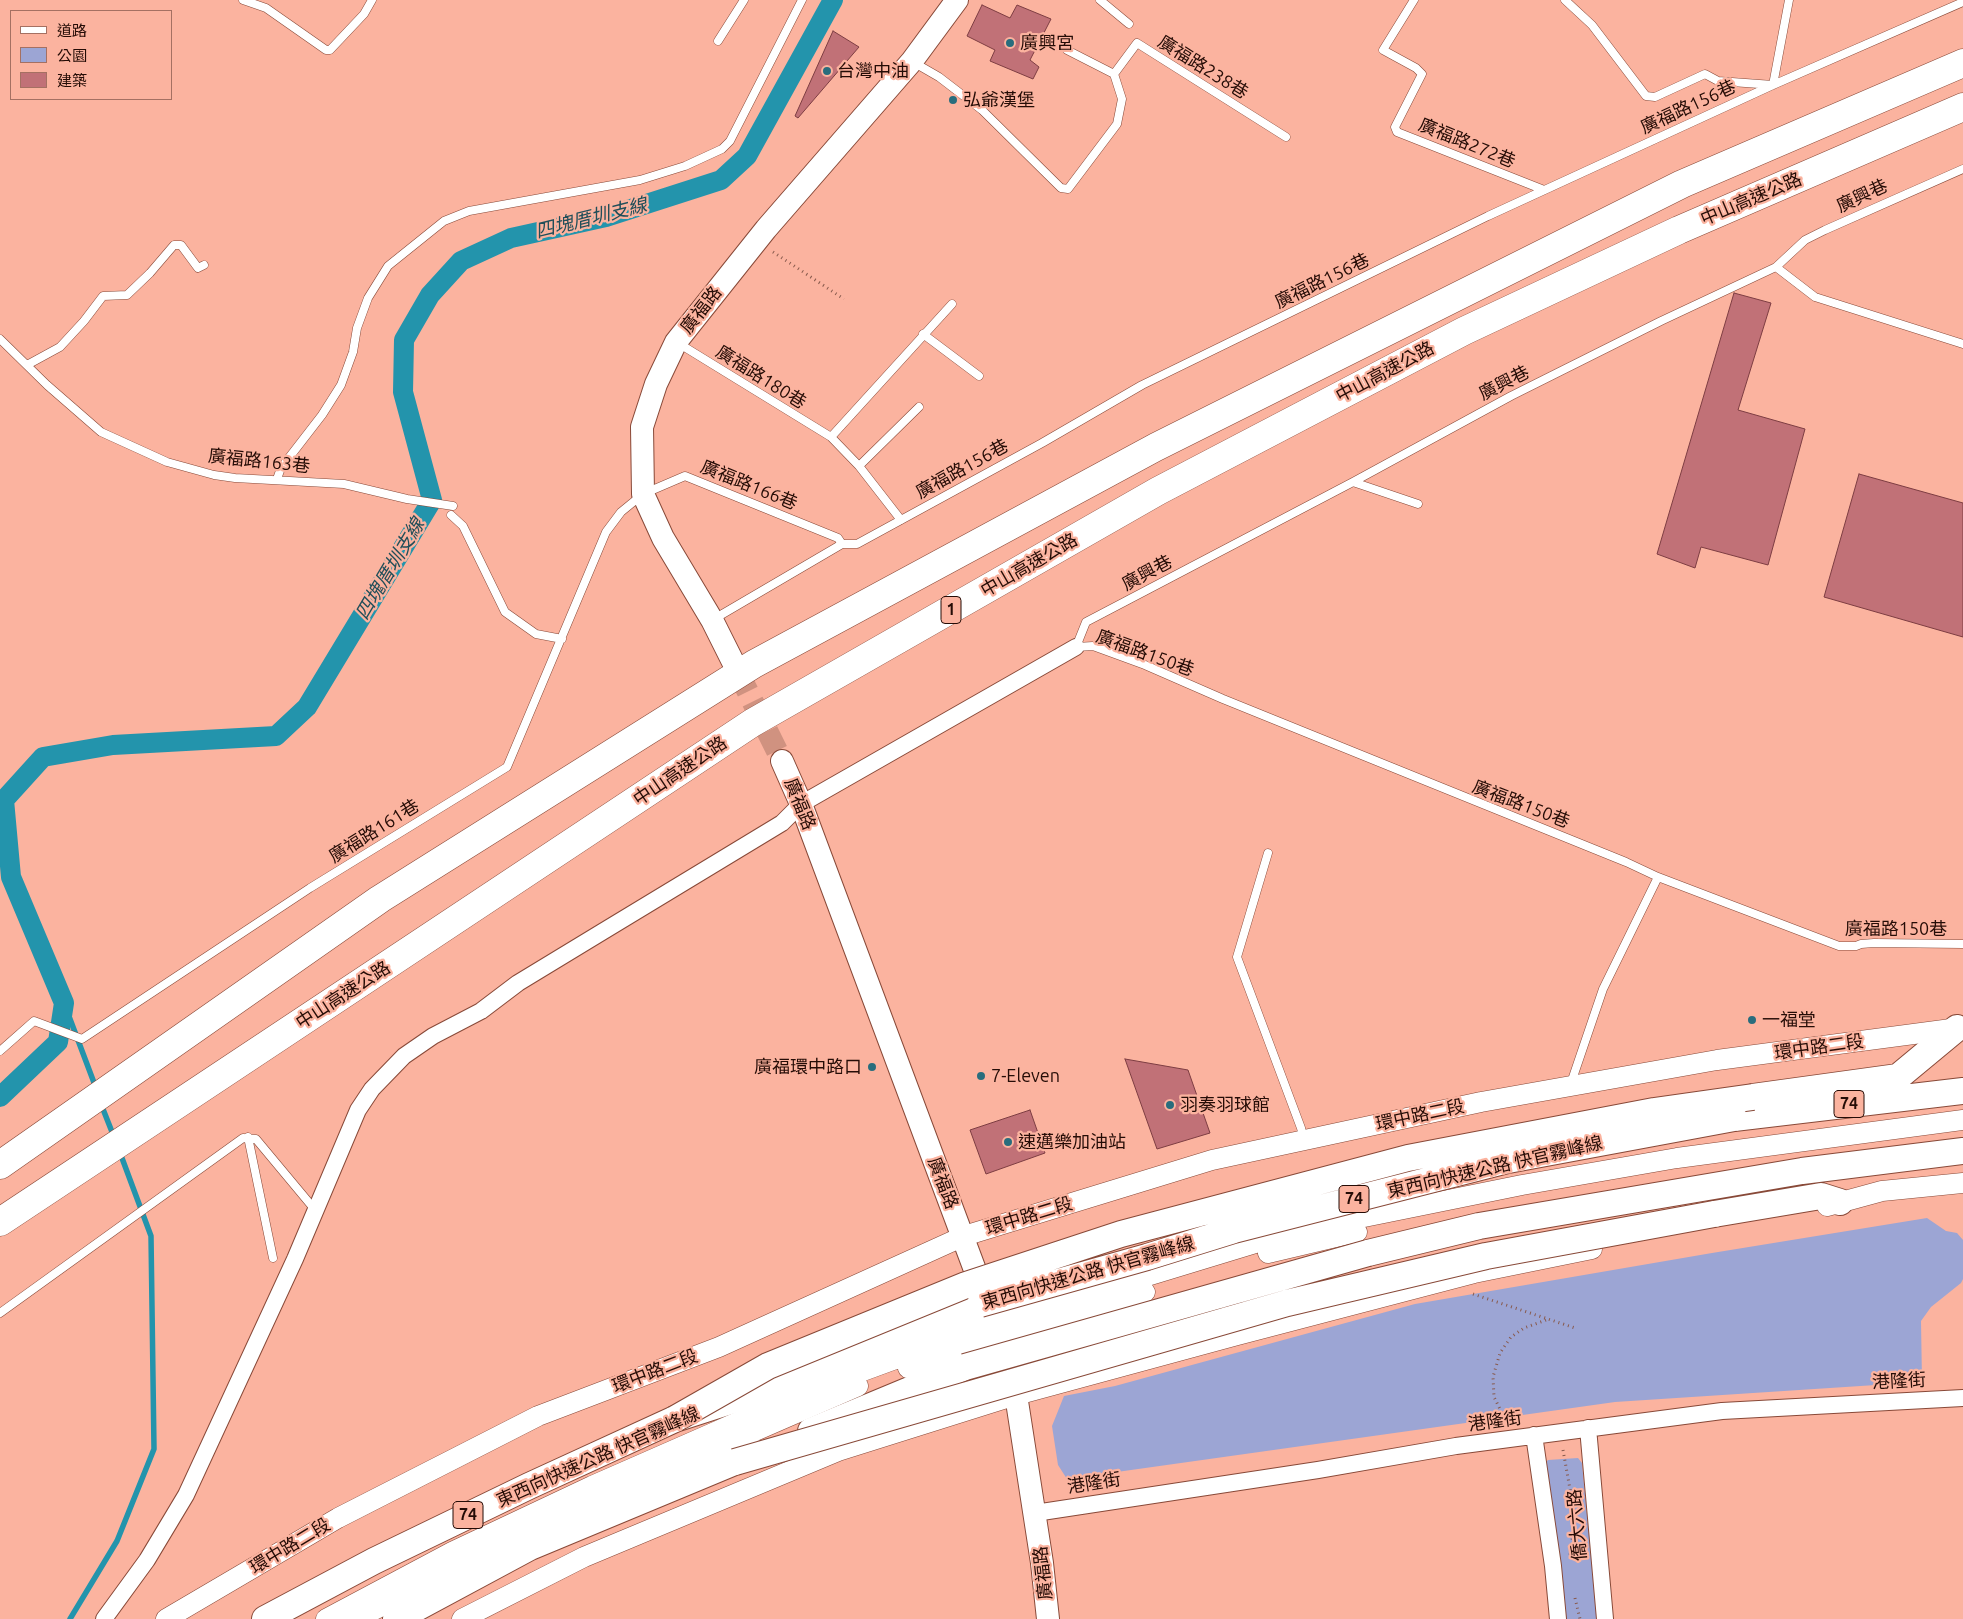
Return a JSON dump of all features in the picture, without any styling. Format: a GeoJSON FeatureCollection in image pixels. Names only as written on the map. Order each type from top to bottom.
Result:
{"type":"FeatureCollection","features":[{"type":"Feature","properties":{"kind":"highway","name":"中山高速公路"},"geometry":{"type":"LineString","coordinates":[[0,1165],[380,900],[754,664],[1156,448],[1682,184],[1963,63]]}},
{"type":"Feature","properties":{"kind":"highway","name":"中山高速公路"},"geometry":{"type":"LineString","coordinates":[[0,1222],[752,723],[1149,496],[1464,331],[1680,230],[1963,107]]}},
{"type":"Feature","properties":{"kind":"highway"},"geometry":{"type":"LineString","coordinates":[[675,1419],[778,1363],[966,1285],[1121,1234],[1408,1158],[1654,1111],[1898,1076],[1960,1028]]}},
{"type":"Feature","properties":{"kind":"highway","name":"東西向快速公路 快官霧峰線"},"geometry":{"type":"LineString","coordinates":[[265,1619],[374,1561],[503,1498],[675,1419],[817,1373],[980,1304],[1252,1225],[1508,1160],[1734,1118],[1963,1091]]}},
{"type":"Feature","properties":{"kind":"highway"},"geometry":{"type":"LineString","coordinates":[[396,1619],[530,1547],[966,1366],[1368,1253],[1488,1224],[1802,1171],[1963,1151]]}},
{"type":"Feature","properties":{"kind":"highway"},"geometry":{"type":"LineString","coordinates":[[735,1462],[1286,1303],[1486,1256],[1714,1214],[1821,1196],[1840,1202]]}},
{"type":"Feature","properties":{"kind":"main road","name":"廣福路"},"geometry":{"type":"LineString","coordinates":[[738,672],[712,620],[663,538],[642,494],[642,427],[656,384],[676,342],[756,241],[912,61],[957,0]]}},
{"type":"Feature","properties":{"kind":"main road","name":"廣福路"},"geometry":{"type":"LineString","coordinates":[[782,761],[801,804],[998,1330],[1016,1395],[1035,1513],[1048,1619]]}},
{"type":"Feature","properties":{"kind":"street"},"geometry":{"type":"LineString","coordinates":[[104,1619],[147,1560],[186,1495],[228,1408],[316,1211],[358,1110],[372,1089],[404,1056],[433,1036],[481,1011],[518,983],[782,823],[801,804],[1076,647]]}},
{"type":"Feature","properties":{"kind":"street","name":"環中路二段"},"geometry":{"type":"LineString","coordinates":[[166,1619],[338,1518],[538,1416],[719,1347],[964,1236],[1212,1160],[1304,1140],[1570,1085],[1717,1060],[1960,1028]]}},
{"type":"Feature","properties":{"kind":"street"},"geometry":{"type":"LineString","coordinates":[[326,1619],[452,1552],[601,1482],[811,1390],[1295,1231],[1522,1184],[1677,1158],[1963,1120]]}},
{"type":"Feature","properties":{"kind":"street"},"geometry":{"type":"LineString","coordinates":[[356,1619],[564,1514],[872,1380],[998,1330],[1280,1249],[1501,1201],[1674,1168],[1876,1142],[1963,1133]]}},
{"type":"Feature","properties":{"kind":"street"},"geometry":{"type":"LineString","coordinates":[[463,1619],[584,1557],[838,1452],[1016,1395],[1474,1273],[1685,1231],[1812,1210],[1882,1191],[1963,1183]]}},
{"type":"Feature","properties":{"kind":"street","name":"港隆街"},"geometry":{"type":"LineString","coordinates":[[1035,1513],[1534,1435],[1722,1411],[1963,1398]]}},
{"type":"Feature","properties":{"kind":"street","name":"僑大六路"},"geometry":{"type":"LineString","coordinates":[[1588,1428],[1605,1619]]}},
{"type":"Feature","properties":{"kind":"street","name":"僑大六路"},"geometry":{"type":"LineString","coordinates":[[1534,1435],[1553,1566],[1558,1619]]}},
{"type":"Feature","properties":{"kind":"lane"},"geometry":{"type":"LineString","coordinates":[[243,0],[266,8],[326,50],[330,50],[364,14],[372,0]]}},
{"type":"Feature","properties":{"kind":"lane"},"geometry":{"type":"LineString","coordinates":[[718,41],[744,0]]}},
{"type":"Feature","properties":{"kind":"lane"},"geometry":{"type":"LineString","coordinates":[[277,479],[281,468],[322,415],[341,385],[353,352],[357,328],[368,298],[388,266],[444,221],[469,212],[640,180],[685,166],[722,149],[730,141],[802,0]]}},
{"type":"Feature","properties":{"kind":"lane"},"geometry":{"type":"LineString","coordinates":[[1100,0],[1129,24]]}},
{"type":"Feature","properties":{"kind":"lane","name":"廣福路272巷"},"geometry":{"type":"LineString","coordinates":[[1414,0],[1383,50],[1416,68],[1422,74],[1395,127],[1397,132],[1544,190]]}},
{"type":"Feature","properties":{"kind":"lane"},"geometry":{"type":"LineString","coordinates":[[1565,0],[1592,25],[1646,96],[1655,97],[1705,74],[1718,81],[1773,84],[1789,0]]}},
{"type":"Feature","properties":{"kind":"lane","name":"廣福路156巷"},"geometry":{"type":"LineString","coordinates":[[712,620],[842,544],[858,544],[1142,385],[1544,190],[1773,84],[1963,2]]}},
{"type":"Feature","properties":{"kind":"lane","name":"廣福路238巷"},"geometry":{"type":"LineString","coordinates":[[1114,74],[1137,43],[1286,137]]}},
{"type":"Feature","properties":{"kind":"lane"},"geometry":{"type":"LineString","coordinates":[[912,61],[938,77],[982,110],[1061,188],[1068,189],[1117,124],[1122,99],[1114,74],[1067,50]]}},
{"type":"Feature","properties":{"kind":"lane","name":"廣興巷"},"geometry":{"type":"LineString","coordinates":[[1076,647],[1086,622],[1353,482],[1511,396],[1776,267],[1805,240],[1878,205],[1963,170]]}},
{"type":"Feature","properties":{"kind":"lane"},"geometry":{"type":"LineString","coordinates":[[27,365],[60,346],[84,321],[103,296],[127,295],[150,273],[174,244],[181,245],[198,268],[204,265]]}},
{"type":"Feature","properties":{"kind":"lane"},"geometry":{"type":"LineString","coordinates":[[1776,267],[1814,297],[1963,344]]}},
{"type":"Feature","properties":{"kind":"lane"},"geometry":{"type":"LineString","coordinates":[[831,437],[952,304]]}},
{"type":"Feature","properties":{"kind":"lane"},"geometry":{"type":"LineString","coordinates":[[923,334],[978,376]]}},
{"type":"Feature","properties":{"kind":"lane","name":"廣福路180巷"},"geometry":{"type":"LineString","coordinates":[[676,342],[831,437],[858,466],[901,520]]}},
{"type":"Feature","properties":{"kind":"lane","name":"廣福路163巷"},"geometry":{"type":"LineString","coordinates":[[1,343],[101,432],[167,462],[214,475],[344,484],[407,499],[453,506]]}},
{"type":"Feature","properties":{"kind":"lane"},"geometry":{"type":"LineString","coordinates":[[858,466],[919,406]]}},
{"type":"Feature","properties":{"kind":"lane","name":"廣福路166巷"},"geometry":{"type":"LineString","coordinates":[[642,494],[685,476],[838,538],[842,544]]}},
{"type":"Feature","properties":{"kind":"lane"},"geometry":{"type":"LineString","coordinates":[[1353,482],[1418,504]]}},
{"type":"Feature","properties":{"kind":"lane","name":"廣福路161巷"},"geometry":{"type":"LineString","coordinates":[[0,1051],[34,1021],[82,1039],[310,888],[507,766],[606,532],[621,512],[642,494]]}},
{"type":"Feature","properties":{"kind":"lane"},"geometry":{"type":"LineString","coordinates":[[451,515],[463,526],[505,612],[536,634],[562,639]]}},
{"type":"Feature","properties":{"kind":"lane","name":"廣福路150巷"},"geometry":{"type":"LineString","coordinates":[[1076,647],[1093,646],[1145,665],[1269,718],[1617,858],[1658,877],[1839,946],[1874,943],[1963,944]]}},
{"type":"Feature","properties":{"kind":"lane"},"geometry":{"type":"LineString","coordinates":[[1268,853],[1237,957],[1304,1140]]}},
{"type":"Feature","properties":{"kind":"lane"},"geometry":{"type":"LineString","coordinates":[[1570,1085],[1603,989],[1658,877]]}},
{"type":"Feature","properties":{"kind":"lane"},"geometry":{"type":"LineString","coordinates":[[0,1313],[243,1138],[256,1139],[316,1211]]}},
{"type":"Feature","properties":{"kind":"lane"},"geometry":{"type":"LineString","coordinates":[[248,1138],[273,1258]]}},
{"type":"Feature","properties":{"kind":"path"},"geometry":{"type":"LineString","coordinates":[[756,241],[844,298]]}},
{"type":"Feature","properties":{"kind":"path"},"geometry":{"type":"LineString","coordinates":[[1470,1293],[1576,1328]]}},
{"type":"Feature","properties":{"kind":"path"},"geometry":{"type":"LineString","coordinates":[[1504,1417],[1494,1397],[1493,1377],[1500,1353],[1510,1337],[1524,1328],[1550,1319]]}},
{"type":"Feature","properties":{"kind":"path"},"geometry":{"type":"LineString","coordinates":[[1563,1450],[1575,1517],[1569,1561]]}},
{"type":"Feature","properties":{"kind":"path"},"geometry":{"type":"LineString","coordinates":[[1574,1595],[1580,1619]]}},
{"type":"Feature","properties":{"kind":"green space"},"geometry":{"type":"Polygon","coordinates":[[[1927,1218],[1946,1231],[1957,1233],[1963,1240],[1963,1279],[1961,1283],[1931,1307],[1921,1321],[1922,1382],[1615,1402],[1067,1479],[1058,1465],[1052,1426],[1064,1396],[1115,1386],[1415,1304],[1927,1218]]]}},
{"type":"Feature","properties":{"kind":"green space"},"geometry":{"type":"Polygon","coordinates":[[[1578,1458],[1582,1463],[1597,1619],[1562,1619],[1544,1465],[1548,1460],[1578,1458]]]}},
{"type":"Feature","properties":{"kind":"building","name":"廣興宮"},"geometry":{"type":"Polygon","coordinates":[[[982,5],[1010,18],[1017,5],[1051,19],[1030,60],[1039,67],[1033,79],[990,61],[995,50],[967,36],[982,5]]]}},
{"type":"Feature","properties":{"kind":"building","name":"台灣中油"},"geometry":{"type":"Polygon","coordinates":[[[833,31],[859,47],[798,118],[795,116],[833,31]]]}},
{"type":"Feature","properties":{"kind":"building"},"geometry":{"type":"Polygon","coordinates":[[[1734,293],[1771,303],[1738,410],[1805,429],[1768,565],[1701,547],[1695,568],[1657,554],[1734,293]]]}},
{"type":"Feature","properties":{"kind":"building"},"geometry":{"type":"Polygon","coordinates":[[[1859,474],[1963,503],[1963,637],[1824,597],[1859,474]]]}},
{"type":"Feature","properties":{"kind":"building"},"geometry":{"type":"Polygon","coordinates":[[[1125,1059],[1188,1070],[1210,1133],[1157,1149],[1125,1059]]]}},
{"type":"Feature","properties":{"kind":"building","name":"速邁樂加油站"},"geometry":{"type":"Polygon","coordinates":[[[1030,1110],[1045,1153],[986,1174],[970,1130],[1030,1110]]]}},
{"type":"Feature","properties":{"kind":"waterway","name":"四塊厝圳支線"},"geometry":{"type":"LineString","coordinates":[[0,1097],[58,1042],[64,1003],[11,877],[4,800],[43,757],[113,745],[276,736],[307,707],[432,500],[403,392],[404,340],[430,295],[461,261],[511,238],[606,217],[721,180],[747,156],[833,0]]}},
{"type":"Feature","properties":{"kind":"waterway"},"geometry":{"type":"LineString","coordinates":[[64,1003],[96,1088]]}},
{"type":"Feature","properties":{"kind":"waterway"},"geometry":{"type":"LineString","coordinates":[[101,1104],[114,1137]]}},
{"type":"Feature","properties":{"kind":"waterway"},"geometry":{"type":"LineString","coordinates":[[70,1619],[117,1541],[154,1449],[151,1236],[119,1150]]}},
{"type":"Feature","properties":{"kind":"tunnel"},"geometry":{"type":"LineString","coordinates":[[738,672],[782,761]]}},
{"type":"Feature","properties":{"kind":"place","name":"廣興宮"},"geometry":{"type":"Point","coordinates":[1010,43]}},
{"type":"Feature","properties":{"kind":"place","name":"台灣中油"},"geometry":{"type":"Point","coordinates":[827,71]}},
{"type":"Feature","properties":{"kind":"place","name":"弘爺漢堡"},"geometry":{"type":"Point","coordinates":[953,100]}},
{"type":"Feature","properties":{"kind":"place","name":"一福堂"},"geometry":{"type":"Point","coordinates":[1752,1020]}},
{"type":"Feature","properties":{"kind":"place","name":"廣福環中路口"},"geometry":{"type":"Point","coordinates":[872,1067]}},
{"type":"Feature","properties":{"kind":"place","name":"7-Eleven"},"geometry":{"type":"Point","coordinates":[981,1076]}},
{"type":"Feature","properties":{"kind":"place","name":"羽奏羽球館"},"geometry":{"type":"Point","coordinates":[1170,1105]}},
{"type":"Feature","properties":{"kind":"place","name":"速邁樂加油站"},"geometry":{"type":"Point","coordinates":[1008,1142]}}]}
